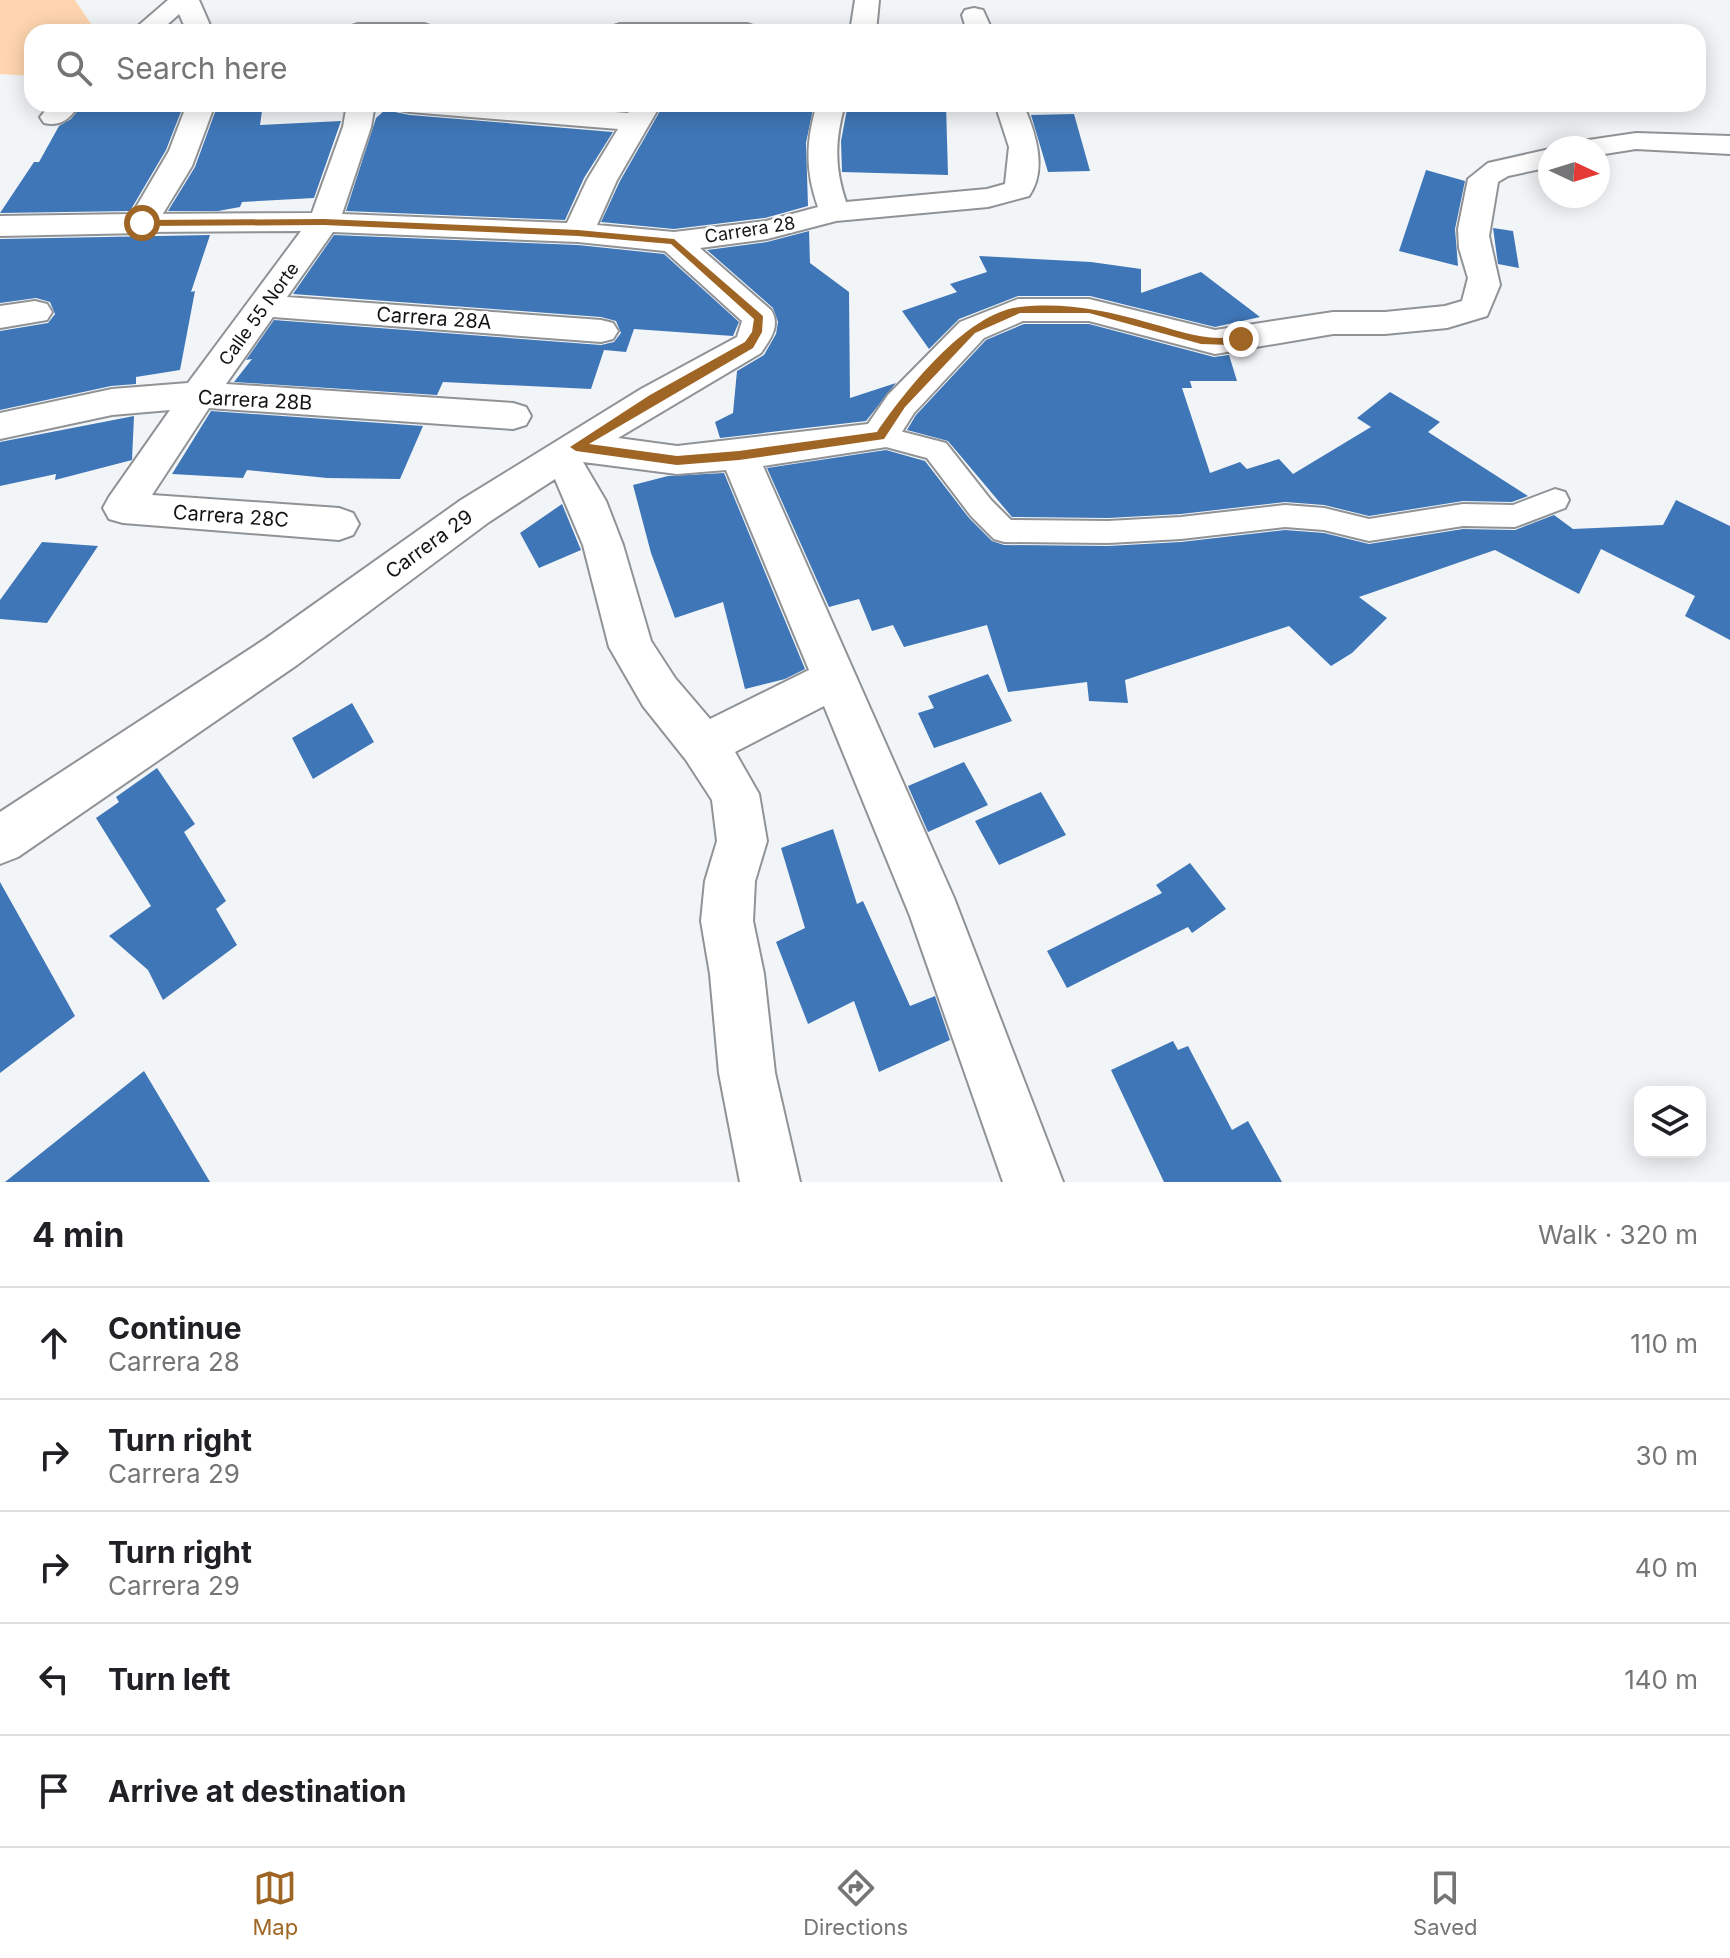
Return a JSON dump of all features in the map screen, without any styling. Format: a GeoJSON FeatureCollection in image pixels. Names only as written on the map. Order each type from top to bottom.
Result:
{"type":"FeatureCollection","features":[{"type":"Feature","properties":{"kind":"street"},"geometry":{"type":"LineString","coordinates":[[154,24],[184,0],[196,24]]}},
{"type":"Feature","properties":{"kind":"street"},"geometry":{"type":"LineString","coordinates":[[864,24],[867,0]]}},
{"type":"Feature","properties":{"kind":"street"},"geometry":{"type":"LineString","coordinates":[[142,223],[173,175],[199,112]]}},
{"type":"Feature","properties":{"kind":"street","name":"Calle 55 Norte"},"geometry":{"type":"LineString","coordinates":[[123,508],[199,395],[324,222],[360,112]]}},
{"type":"Feature","properties":{"kind":"street"},"geometry":{"type":"LineString","coordinates":[[578,233],[602,180],[642,113],[616,112]]}},
{"type":"Feature","properties":{"kind":"street"},"geometry":{"type":"LineString","coordinates":[[829,112],[822,133],[819,163],[835,212]]}},
{"type":"Feature","properties":{"kind":"street","name":"Carrera 28"},"geometry":{"type":"LineString","coordinates":[[0,226],[324,222],[578,233],[674,242],[767,230],[835,212],[988,198],[1018,190],[1025,158],[1019,124],[1013,112]]}},
{"type":"Feature","properties":{"kind":"street"},"geometry":{"type":"LineString","coordinates":[[1610,142],[1730,145]]}},
{"type":"Feature","properties":{"kind":"street"},"geometry":{"type":"LineString","coordinates":[[880,436],[901,404],[972,330],[1018,310],[1089,310],[1201,340],[1231,342],[1333,323],[1447,317],[1475,308],[1485,289],[1486,274],[1473,234],[1483,179],[1498,169],[1538,161]]}},
{"type":"Feature","properties":{"kind":"street","name":"Carrera 29"},"geometry":{"type":"LineString","coordinates":[[0,840],[281,652],[475,511],[654,398],[749,345],[757,332],[759,318],[674,242]]}},
{"type":"Feature","properties":{"kind":"street","name":"Carrera 28A"},"geometry":{"type":"LineString","coordinates":[[266,306],[601,331]]}},
{"type":"Feature","properties":{"kind":"street"},"geometry":{"type":"LineString","coordinates":[[0,317],[35,312]]}},
{"type":"Feature","properties":{"kind":"street","name":"Carrera 28B"},"geometry":{"type":"LineString","coordinates":[[0,426],[112,402],[199,395],[513,416]]}},
{"type":"Feature","properties":{"kind":"street"},"geometry":{"type":"LineString","coordinates":[[770,1182],[747,1073],[737,974],[727,921],[730,881],[742,841],[735,794],[703,745],[659,692],[631,647],[603,545],[569,451],[677,460],[880,436],[936,450],[981,508],[1004,531],[1152,530],[1285,516],[1324,519],[1369,530],[1463,515],[1515,516],[1555,500]]}},
{"type":"Feature","properties":{"kind":"street"},"geometry":{"type":"LineString","coordinates":[[739,455],[936,916],[1033,1182]]}},
{"type":"Feature","properties":{"kind":"street","name":"Carrera 28C"},"geometry":{"type":"LineString","coordinates":[[123,508],[339,524]]}},
{"type":"Feature","properties":{"kind":"street"},"geometry":{"type":"LineString","coordinates":[[703,745],[836,678]]}},
{"type":"Feature","properties":{"kind":"shaded area"},"geometry":{"type":"Polygon","coordinates":[[[0,0],[75,0],[91,24],[24,24],[24,76],[0,74],[0,0]]]}},
{"type":"Feature","properties":{"kind":"building"},"geometry":{"type":"Polygon","coordinates":[[[77,112],[181,112],[166,150],[130,211],[0,213],[34,162],[39,162],[59,126],[77,112]]]}},
{"type":"Feature","properties":{"kind":"building"},"geometry":{"type":"Polygon","coordinates":[[[215,112],[262,112],[260,125],[341,121],[314,198],[242,202],[240,207],[218,211],[168,211],[195,167],[215,112]]]}},
{"type":"Feature","properties":{"kind":"building"},"geometry":{"type":"Polygon","coordinates":[[[383,112],[395,112],[613,132],[584,178],[565,220],[346,211],[376,118],[383,112]]]}},
{"type":"Feature","properties":{"kind":"building"},"geometry":{"type":"Polygon","coordinates":[[[659,112],[812,112],[806,143],[808,206],[765,218],[674,229],[601,222],[620,181],[659,112]]]}},
{"type":"Feature","properties":{"kind":"building"},"geometry":{"type":"Polygon","coordinates":[[[846,112],[946,112],[948,175],[842,172],[841,141],[846,112]]]}},
{"type":"Feature","properties":{"kind":"building"},"geometry":{"type":"Polygon","coordinates":[[[1074,114],[1090,171],[1048,172],[1031,115],[1074,114]]]}},
{"type":"Feature","properties":{"kind":"building"},"geometry":{"type":"Polygon","coordinates":[[[1426,170],[1465,181],[1455,229],[1458,266],[1399,251],[1426,170]]]}},
{"type":"Feature","properties":{"kind":"building"},"geometry":{"type":"Polygon","coordinates":[[[1493,228],[1513,231],[1519,268],[1498,264],[1493,228]]]}},
{"type":"Feature","properties":{"kind":"building"},"geometry":{"type":"Polygon","coordinates":[[[809,231],[810,263],[849,292],[850,398],[896,383],[866,421],[720,438],[715,422],[733,413],[737,371],[764,355],[776,334],[778,322],[773,308],[707,250],[767,242],[809,231]]]}},
{"type":"Feature","properties":{"kind":"building"},"geometry":{"type":"Polygon","coordinates":[[[210,235],[191,292],[195,291],[180,370],[136,377],[136,384],[111,386],[0,410],[0,331],[48,323],[55,314],[50,302],[36,298],[0,303],[0,239],[210,235]]]}},
{"type":"Feature","properties":{"kind":"building"},"geometry":{"type":"Polygon","coordinates":[[[334,235],[578,245],[664,254],[739,322],[733,336],[634,329],[626,352],[604,350],[591,389],[443,382],[437,395],[234,382],[252,359],[246,360],[274,320],[601,345],[614,342],[621,333],[616,321],[601,317],[293,294],[334,235]]]}},
{"type":"Feature","properties":{"kind":"building"},"geometry":{"type":"Polygon","coordinates":[[[979,256],[1091,262],[1141,269],[1141,293],[1201,272],[1260,317],[1215,327],[1090,296],[1018,296],[959,319],[929,349],[902,311],[957,292],[950,284],[987,272],[979,256]]]}},
{"type":"Feature","properties":{"kind":"building"},"geometry":{"type":"Polygon","coordinates":[[[1024,324],[1089,324],[1214,357],[1229,355],[1237,381],[1190,381],[1192,388],[1182,388],[1210,473],[1240,462],[1247,469],[1279,459],[1293,474],[1371,427],[1357,418],[1390,392],[1440,422],[1428,432],[1528,496],[1512,502],[1463,501],[1369,516],[1324,505],[1285,502],[1181,514],[1108,518],[1012,517],[948,441],[907,430],[916,415],[986,340],[1024,324]]]}},
{"type":"Feature","properties":{"kind":"building"},"geometry":{"type":"Polygon","coordinates":[[[211,411],[423,426],[400,479],[327,478],[247,470],[243,478],[172,474],[211,411]]]}},
{"type":"Feature","properties":{"kind":"building"},"geometry":{"type":"Polygon","coordinates":[[[134,416],[132,460],[55,480],[56,474],[0,486],[0,442],[134,416]]]}},
{"type":"Feature","properties":{"kind":"building"},"geometry":{"type":"Polygon","coordinates":[[[886,450],[925,461],[969,518],[992,541],[1004,545],[1108,546],[1181,542],[1285,530],[1324,533],[1369,544],[1463,529],[1515,530],[1554,515],[1573,529],[1663,525],[1676,500],[1730,526],[1730,640],[1685,616],[1695,596],[1601,549],[1579,594],[1495,550],[1359,597],[1387,618],[1352,653],[1331,666],[1289,626],[1125,680],[1128,703],[1089,701],[1087,682],[1008,692],[987,625],[904,647],[893,625],[872,631],[859,599],[829,607],[767,468],[886,450]]]}},
{"type":"Feature","properties":{"kind":"building"},"geometry":{"type":"Polygon","coordinates":[[[724,473],[805,669],[785,679],[745,689],[723,602],[675,618],[651,553],[633,485],[668,476],[724,473]]]}},
{"type":"Feature","properties":{"kind":"building"},"geometry":{"type":"Polygon","coordinates":[[[562,504],[581,550],[539,568],[520,533],[562,504]]]}},
{"type":"Feature","properties":{"kind":"building"},"geometry":{"type":"Polygon","coordinates":[[[42,542],[98,546],[47,623],[0,619],[0,600],[42,542]]]}},
{"type":"Feature","properties":{"kind":"building"},"geometry":{"type":"Polygon","coordinates":[[[988,674],[1012,721],[934,748],[918,713],[934,708],[928,696],[988,674]]]}},
{"type":"Feature","properties":{"kind":"building"},"geometry":{"type":"Polygon","coordinates":[[[352,703],[374,742],[313,779],[292,738],[352,703]]]}},
{"type":"Feature","properties":{"kind":"building"},"geometry":{"type":"Polygon","coordinates":[[[964,762],[988,805],[928,832],[908,786],[964,762]]]}},
{"type":"Feature","properties":{"kind":"building"},"geometry":{"type":"Polygon","coordinates":[[[157,768],[195,824],[184,832],[226,901],[216,909],[237,945],[163,1000],[148,970],[109,936],[151,906],[96,818],[119,802],[116,797],[157,768]]]}},
{"type":"Feature","properties":{"kind":"building"},"geometry":{"type":"Polygon","coordinates":[[[1041,792],[1066,835],[999,865],[975,821],[1041,792]]]}},
{"type":"Feature","properties":{"kind":"building"},"geometry":{"type":"Polygon","coordinates":[[[833,829],[857,904],[863,901],[910,1006],[935,996],[950,1040],[879,1072],[854,1001],[808,1024],[776,942],[805,928],[781,848],[833,829]]]}},
{"type":"Feature","properties":{"kind":"building"},"geometry":{"type":"Polygon","coordinates":[[[1190,863],[1226,909],[1192,933],[1188,927],[1067,988],[1047,951],[1162,893],[1156,885],[1190,863]]]}},
{"type":"Feature","properties":{"kind":"building"},"geometry":{"type":"Polygon","coordinates":[[[0,882],[75,1016],[0,1073],[0,882]]]}},
{"type":"Feature","properties":{"kind":"building"},"geometry":{"type":"Polygon","coordinates":[[[1173,1041],[1178,1050],[1188,1046],[1232,1130],[1248,1121],[1282,1182],[1164,1182],[1111,1070],[1173,1041]]]}},
{"type":"Feature","properties":{"kind":"building"},"geometry":{"type":"Polygon","coordinates":[[[144,1071],[210,1182],[5,1182],[144,1071]]]}},
{"type":"Feature","properties":{"kind":"route"},"geometry":{"type":"LineString","coordinates":[[142,223],[324,222],[578,233],[674,242],[759,318],[757,332],[749,345],[654,398],[576,447],[677,460],[880,436],[901,404],[972,330],[1018,310],[1089,310],[1201,340],[1231,342],[1241,339]]}}]}
